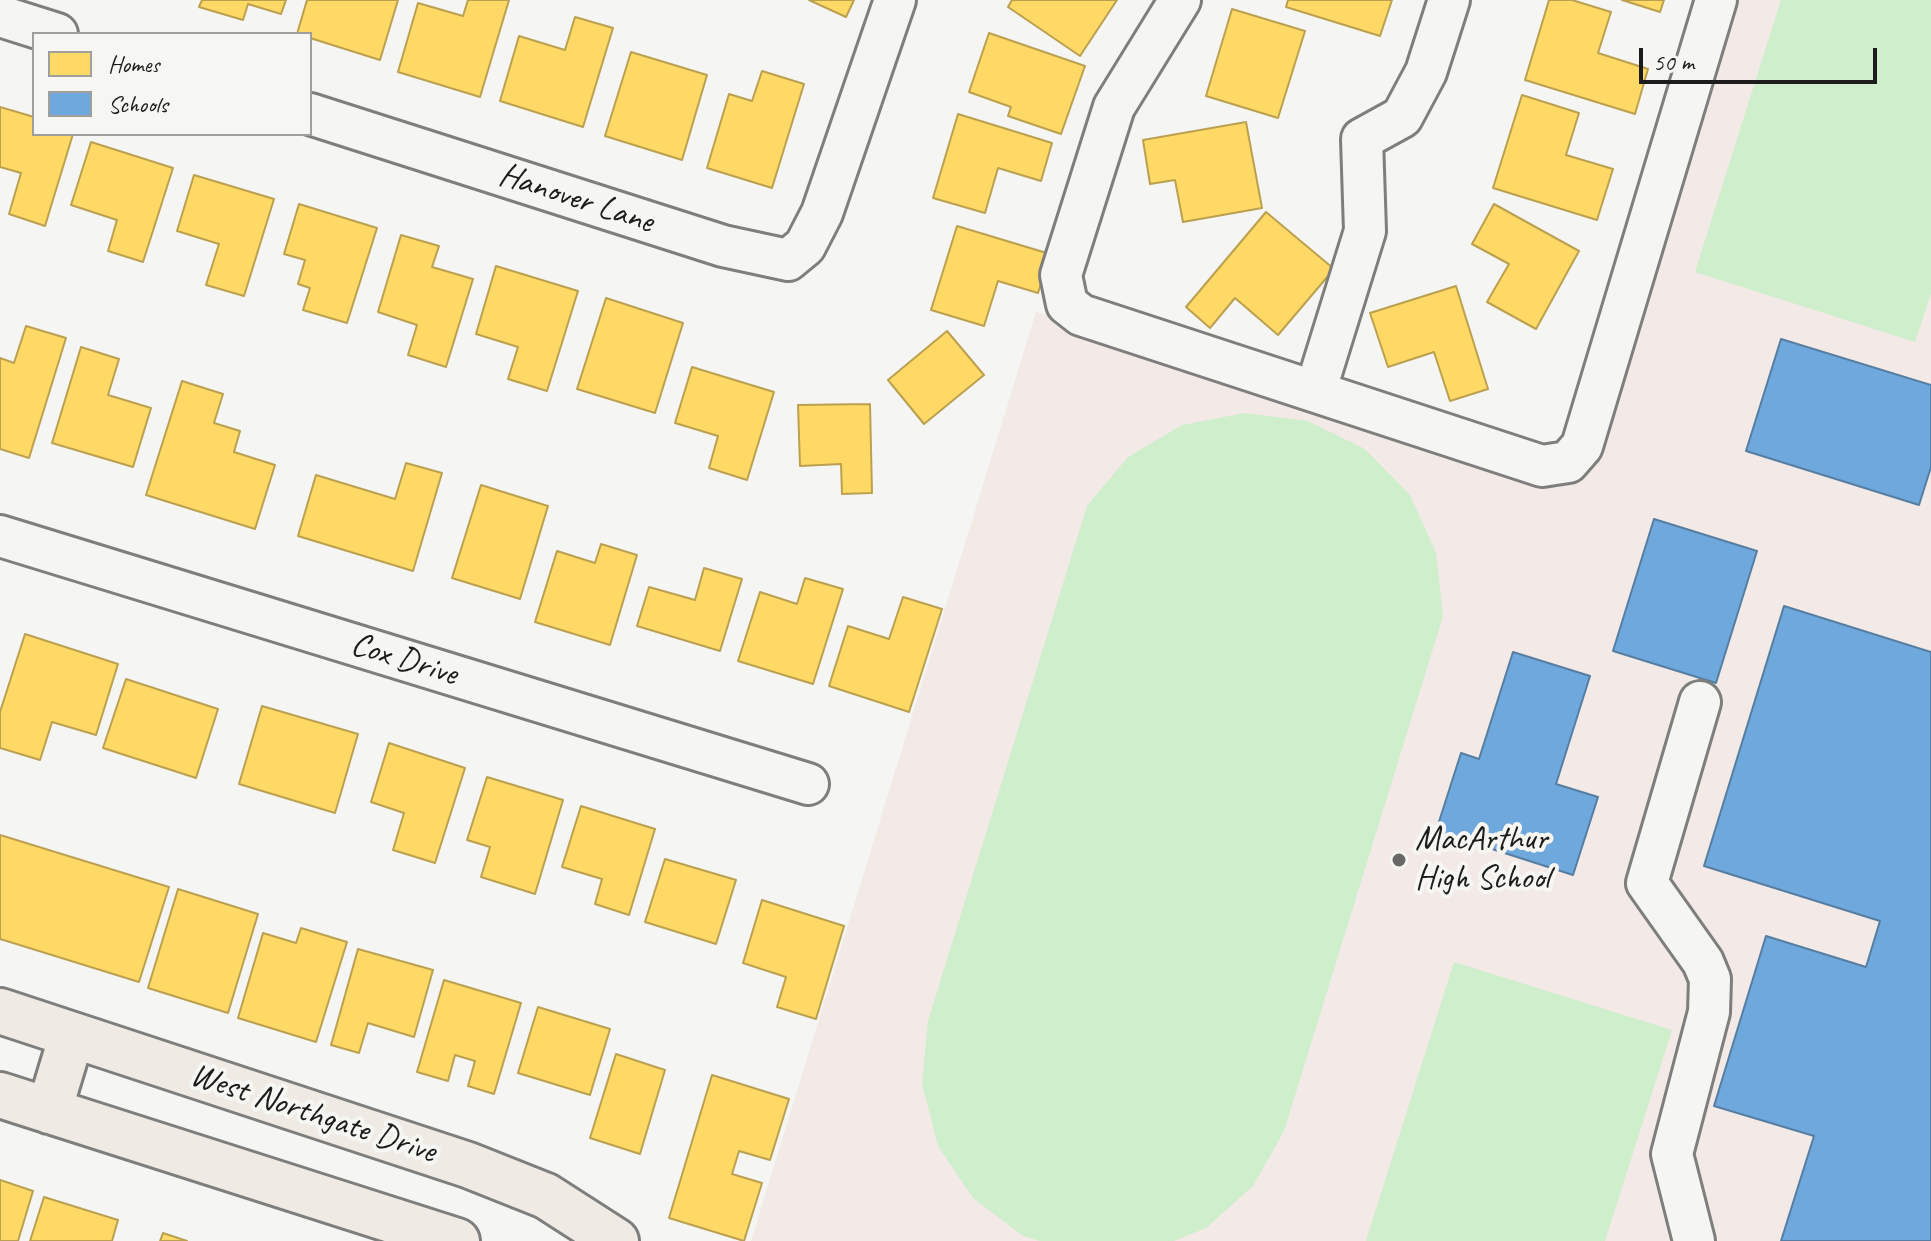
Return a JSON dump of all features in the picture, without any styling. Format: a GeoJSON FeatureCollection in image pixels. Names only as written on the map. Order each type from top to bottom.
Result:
{"type":"FeatureCollection","features":[{"type":"Feature","properties":{"kind":"main road","name":"West Northgate Drive"},"geometry":{"type":"LineString","coordinates":[[0,1011],[468,1165],[546,1196],[616,1241]]}},
{"type":"Feature","properties":{"kind":"main road"},"geometry":{"type":"LineString","coordinates":[[49,1111],[72,1035]]}},
{"type":"Feature","properties":{"kind":"main road"},"geometry":{"type":"LineString","coordinates":[[0,1095],[457,1241]]}},
{"type":"Feature","properties":{"kind":"street","name":"Hanover Lane"},"geometry":{"type":"LineString","coordinates":[[312,115],[723,246],[788,260],[805,246],[822,213],[895,0]]}},
{"type":"Feature","properties":{"kind":"street"},"geometry":{"type":"LineString","coordinates":[[1180,0],[1114,107],[1061,275],[1067,304],[1081,315],[1316,389],[1542,466],[1568,462],[1582,446],[1716,0]]}},
{"type":"Feature","properties":{"kind":"street"},"geometry":{"type":"LineString","coordinates":[[1316,389],[1365,231],[1362,139],[1402,117],[1426,72],[1449,0]]}},
{"type":"Feature","properties":{"kind":"street"},"geometry":{"type":"LineString","coordinates":[[0,16],[51,32]]}},
{"type":"Feature","properties":{"kind":"street","name":"Cox Drive"},"geometry":{"type":"LineString","coordinates":[[0,536],[808,784]]}},
{"type":"Feature","properties":{"kind":"street"},"geometry":{"type":"LineString","coordinates":[[1694,1241],[1672,1154],[1709,1012],[1710,979],[1703,962],[1647,883],[1700,702]]}},
{"type":"Feature","properties":{"kind":"shaded area","name":"MacArthur High School"},"geometry":{"type":"Polygon","coordinates":[[[1724,0],[1931,0],[1931,1241],[751,1241],[1036,312],[1580,479],[1724,0]]]}},
{"type":"Feature","properties":{"kind":"green space"},"geometry":{"type":"Polygon","coordinates":[[[1781,0],[1931,0],[1931,293],[1915,342],[1695,272],[1781,0]]]}},
{"type":"Feature","properties":{"kind":"green space"},"geometry":{"type":"Polygon","coordinates":[[[1245,413],[1308,421],[1365,449],[1410,495],[1436,553],[1443,616],[1284,1131],[1253,1186],[1206,1228],[1174,1241],[1040,1241],[1023,1236],[973,1198],[938,1146],[922,1084],[928,1021],[1087,506],[1128,457],[1182,425],[1245,413]]]}},
{"type":"Feature","properties":{"kind":"green space"},"geometry":{"type":"Polygon","coordinates":[[[1454,962],[1672,1030],[1605,1241],[1366,1241],[1454,962]]]}},
{"type":"Feature","properties":{"kind":"building: Homes"},"geometry":{"type":"Polygon","coordinates":[[[202,0],[286,0],[281,14],[248,4],[243,20],[199,7],[202,0]]]}},
{"type":"Feature","properties":{"kind":"building: Homes"},"geometry":{"type":"Polygon","coordinates":[[[307,0],[398,0],[380,60],[312,39],[312,32],[298,32],[307,0]]]}},
{"type":"Feature","properties":{"kind":"building: Homes"},"geometry":{"type":"Polygon","coordinates":[[[468,0],[509,0],[480,97],[398,72],[418,3],[463,16],[468,0]]]}},
{"type":"Feature","properties":{"kind":"building: Homes"},"geometry":{"type":"Polygon","coordinates":[[[809,0],[854,0],[846,17],[809,0]]]}},
{"type":"Feature","properties":{"kind":"building: Homes"},"geometry":{"type":"Polygon","coordinates":[[[1012,0],[1117,0],[1080,56],[1008,7],[1012,0]]]}},
{"type":"Feature","properties":{"kind":"building: Homes"},"geometry":{"type":"Polygon","coordinates":[[[1288,0],[1392,0],[1380,36],[1286,7],[1288,0]]]}},
{"type":"Feature","properties":{"kind":"building: Homes"},"geometry":{"type":"Polygon","coordinates":[[[1549,0],[1572,0],[1611,12],[1598,53],[1648,69],[1635,114],[1525,80],[1549,0]]]}},
{"type":"Feature","properties":{"kind":"building: Homes"},"geometry":{"type":"Polygon","coordinates":[[[1622,0],[1664,0],[1660,12],[1622,0]]]}},
{"type":"Feature","properties":{"kind":"building: Homes"},"geometry":{"type":"Polygon","coordinates":[[[1232,9],[1305,31],[1278,118],[1206,96],[1232,9]]]}},
{"type":"Feature","properties":{"kind":"building: Homes"},"geometry":{"type":"Polygon","coordinates":[[[575,17],[613,28],[583,127],[500,101],[519,36],[565,50],[575,17]]]}},
{"type":"Feature","properties":{"kind":"building: Homes"},"geometry":{"type":"Polygon","coordinates":[[[989,33],[1085,66],[1061,134],[1008,116],[1011,107],[969,92],[989,33]]]}},
{"type":"Feature","properties":{"kind":"building: Homes"},"geometry":{"type":"Polygon","coordinates":[[[631,52],[707,75],[682,160],[605,136],[631,52]]]}},
{"type":"Feature","properties":{"kind":"building: Homes"},"geometry":{"type":"Polygon","coordinates":[[[762,71],[804,84],[772,188],[707,168],[729,94],[752,101],[762,71]]]}},
{"type":"Feature","properties":{"kind":"building: Homes"},"geometry":{"type":"Polygon","coordinates":[[[1522,95],[1579,113],[1566,155],[1613,169],[1597,220],[1493,188],[1522,95]]]}},
{"type":"Feature","properties":{"kind":"building: Homes"},"geometry":{"type":"Polygon","coordinates":[[[0,107],[32,116],[32,136],[72,136],[45,226],[9,214],[21,173],[0,167],[0,107]]]}},
{"type":"Feature","properties":{"kind":"building: Homes"},"geometry":{"type":"Polygon","coordinates":[[[958,114],[1052,143],[1041,181],[998,168],[985,213],[933,198],[958,114]]]}},
{"type":"Feature","properties":{"kind":"building: Homes"},"geometry":{"type":"Polygon","coordinates":[[[1246,122],[1262,208],[1183,222],[1175,180],[1150,184],[1143,140],[1246,122]]]}},
{"type":"Feature","properties":{"kind":"building: Homes"},"geometry":{"type":"Polygon","coordinates":[[[91,142],[173,168],[143,262],[108,251],[117,220],[71,205],[91,142]]]}},
{"type":"Feature","properties":{"kind":"building: Homes"},"geometry":{"type":"Polygon","coordinates":[[[194,175],[274,199],[244,296],[206,285],[219,244],[177,231],[194,175]]]}},
{"type":"Feature","properties":{"kind":"building: Homes"},"geometry":{"type":"Polygon","coordinates":[[[299,204],[377,228],[347,323],[303,310],[310,288],[298,284],[305,260],[284,254],[299,204]]]}},
{"type":"Feature","properties":{"kind":"building: Homes"},"geometry":{"type":"Polygon","coordinates":[[[1494,204],[1579,251],[1536,329],[1487,302],[1509,264],[1472,244],[1494,204]]]}},
{"type":"Feature","properties":{"kind":"building: Homes"},"geometry":{"type":"Polygon","coordinates":[[[1266,212],[1334,269],[1278,335],[1235,298],[1210,328],[1186,307],[1266,212]]]}},
{"type":"Feature","properties":{"kind":"building: Homes"},"geometry":{"type":"Polygon","coordinates":[[[957,226],[1050,254],[1038,293],[998,281],[984,326],[931,310],[957,226]]]}},
{"type":"Feature","properties":{"kind":"building: Homes"},"geometry":{"type":"Polygon","coordinates":[[[401,235],[439,246],[432,267],[473,279],[446,367],[408,355],[417,325],[378,312],[401,235]]]}},
{"type":"Feature","properties":{"kind":"building: Homes"},"geometry":{"type":"Polygon","coordinates":[[[496,266],[578,291],[547,391],[508,379],[518,347],[476,334],[496,266]]]}},
{"type":"Feature","properties":{"kind":"building: Homes"},"geometry":{"type":"Polygon","coordinates":[[[1456,286],[1488,389],[1450,401],[1434,352],[1388,367],[1370,313],[1456,286]]]}},
{"type":"Feature","properties":{"kind":"building: Homes"},"geometry":{"type":"Polygon","coordinates":[[[606,298],[683,323],[655,413],[577,389],[606,298]]]}},
{"type":"Feature","properties":{"kind":"building: Homes"},"geometry":{"type":"Polygon","coordinates":[[[26,326],[66,338],[29,458],[0,449],[0,358],[14,363],[26,326]]]}},
{"type":"Feature","properties":{"kind":"building: Homes"},"geometry":{"type":"Polygon","coordinates":[[[947,331],[984,375],[924,424],[888,380],[947,331]]]}},
{"type":"Feature","properties":{"kind":"building: Homes"},"geometry":{"type":"Polygon","coordinates":[[[81,347],[119,359],[108,395],[151,408],[133,467],[52,443],[81,347]]]}},
{"type":"Feature","properties":{"kind":"building: Homes"},"geometry":{"type":"Polygon","coordinates":[[[692,367],[774,392],[747,480],[709,468],[718,436],[675,423],[692,367]]]}},
{"type":"Feature","properties":{"kind":"building: Homes"},"geometry":{"type":"Polygon","coordinates":[[[182,381],[223,394],[214,423],[240,431],[234,452],[275,465],[255,529],[146,495],[182,381]]]}},
{"type":"Feature","properties":{"kind":"building: Homes"},"geometry":{"type":"Polygon","coordinates":[[[870,404],[872,493],[842,494],[841,464],[800,466],[798,405],[870,404]]]}},
{"type":"Feature","properties":{"kind":"building: Homes"},"geometry":{"type":"Polygon","coordinates":[[[406,463],[442,473],[413,571],[298,536],[316,475],[395,499],[406,463]]]}},
{"type":"Feature","properties":{"kind":"building: Homes"},"geometry":{"type":"Polygon","coordinates":[[[481,485],[548,506],[520,599],[452,578],[481,485]]]}},
{"type":"Feature","properties":{"kind":"building: Homes"},"geometry":{"type":"Polygon","coordinates":[[[601,544],[637,555],[610,645],[535,622],[557,551],[595,563],[601,544]]]}},
{"type":"Feature","properties":{"kind":"building: Homes"},"geometry":{"type":"Polygon","coordinates":[[[704,568],[742,579],[720,651],[637,626],[649,587],[695,600],[704,568]]]}},
{"type":"Feature","properties":{"kind":"building: Homes"},"geometry":{"type":"Polygon","coordinates":[[[805,578],[843,589],[813,684],[738,661],[760,592],[797,604],[805,578]]]}},
{"type":"Feature","properties":{"kind":"building: Homes"},"geometry":{"type":"Polygon","coordinates":[[[903,597],[942,609],[909,712],[829,686],[848,626],[889,639],[903,597]]]}},
{"type":"Feature","properties":{"kind":"building: Homes"},"geometry":{"type":"Polygon","coordinates":[[[25,634],[118,664],[96,735],[52,722],[40,760],[0,748],[0,712],[25,634]]]}},
{"type":"Feature","properties":{"kind":"building: Homes"},"geometry":{"type":"Polygon","coordinates":[[[126,679],[218,709],[196,778],[103,748],[126,679]]]}},
{"type":"Feature","properties":{"kind":"building: Homes"},"geometry":{"type":"Polygon","coordinates":[[[262,706],[358,734],[335,813],[239,784],[262,706]]]}},
{"type":"Feature","properties":{"kind":"building: Homes"},"geometry":{"type":"Polygon","coordinates":[[[389,743],[465,768],[435,863],[393,850],[404,813],[371,802],[389,743]]]}},
{"type":"Feature","properties":{"kind":"building: Homes"},"geometry":{"type":"Polygon","coordinates":[[[487,777],[563,800],[535,894],[481,877],[490,847],[467,840],[487,777]]]}},
{"type":"Feature","properties":{"kind":"building: Homes"},"geometry":{"type":"Polygon","coordinates":[[[581,806],[655,829],[629,915],[595,904],[602,879],[562,867],[581,806]]]}},
{"type":"Feature","properties":{"kind":"building: Homes"},"geometry":{"type":"Polygon","coordinates":[[[0,835],[169,887],[139,982],[0,939],[0,835]]]}},
{"type":"Feature","properties":{"kind":"building: Homes"},"geometry":{"type":"Polygon","coordinates":[[[665,859],[736,880],[716,944],[645,922],[665,859]]]}},
{"type":"Feature","properties":{"kind":"building: Homes"},"geometry":{"type":"Polygon","coordinates":[[[178,889],[258,914],[228,1013],[148,988],[178,889]]]}},
{"type":"Feature","properties":{"kind":"building: Homes"},"geometry":{"type":"Polygon","coordinates":[[[762,900],[844,926],[816,1019],[777,1007],[786,977],[743,963],[762,900]]]}},
{"type":"Feature","properties":{"kind":"building: Homes"},"geometry":{"type":"Polygon","coordinates":[[[301,928],[347,942],[316,1042],[238,1018],[263,933],[296,943],[301,928]]]}},
{"type":"Feature","properties":{"kind":"building: Homes"},"geometry":{"type":"Polygon","coordinates":[[[358,949],[433,970],[414,1037],[368,1023],[359,1053],[331,1045],[358,949]]]}},
{"type":"Feature","properties":{"kind":"building: Homes"},"geometry":{"type":"Polygon","coordinates":[[[444,980],[521,1003],[494,1094],[468,1086],[475,1061],[455,1055],[448,1081],[417,1072],[444,980]]]}},
{"type":"Feature","properties":{"kind":"building: Homes"},"geometry":{"type":"Polygon","coordinates":[[[538,1007],[610,1029],[590,1095],[518,1073],[538,1007]]]}},
{"type":"Feature","properties":{"kind":"building: Homes"},"geometry":{"type":"Polygon","coordinates":[[[616,1054],[665,1070],[640,1154],[590,1138],[616,1054]]]}},
{"type":"Feature","properties":{"kind":"building: Homes"},"geometry":{"type":"Polygon","coordinates":[[[712,1075],[789,1099],[770,1160],[739,1151],[732,1174],[762,1183],[744,1241],[669,1218],[712,1075]]]}},
{"type":"Feature","properties":{"kind":"building: Homes"},"geometry":{"type":"Polygon","coordinates":[[[0,1180],[33,1191],[18,1241],[0,1241],[0,1180]]]}},
{"type":"Feature","properties":{"kind":"building: Homes"},"geometry":{"type":"Polygon","coordinates":[[[44,1197],[118,1220],[112,1241],[30,1241],[44,1197]]]}},
{"type":"Feature","properties":{"kind":"building: Homes"},"geometry":{"type":"Polygon","coordinates":[[[163,1233],[187,1241],[160,1241],[163,1233]]]}},
{"type":"Feature","properties":{"kind":"building: Schools"},"geometry":{"type":"Polygon","coordinates":[[[1781,339],[1931,385],[1931,467],[1919,505],[1746,451],[1781,339]]]}},
{"type":"Feature","properties":{"kind":"building: Schools"},"geometry":{"type":"Polygon","coordinates":[[[1654,519],[1757,551],[1716,683],[1613,651],[1654,519]]]}},
{"type":"Feature","properties":{"kind":"building: Schools"},"geometry":{"type":"Polygon","coordinates":[[[1784,606],[1931,652],[1931,1241],[1781,1241],[1814,1136],[1714,1106],[1766,936],[1866,967],[1880,921],[1704,866],[1784,606]]]}},
{"type":"Feature","properties":{"kind":"building: Schools"},"geometry":{"type":"Polygon","coordinates":[[[1513,652],[1590,676],[1556,784],[1598,797],[1573,875],[1436,831],[1461,753],[1479,759],[1513,652]]]}},
{"type":"Feature","properties":{"kind":"place","name":"MacArthur High School"},"geometry":{"type":"Point","coordinates":[1399,860]}}]}
